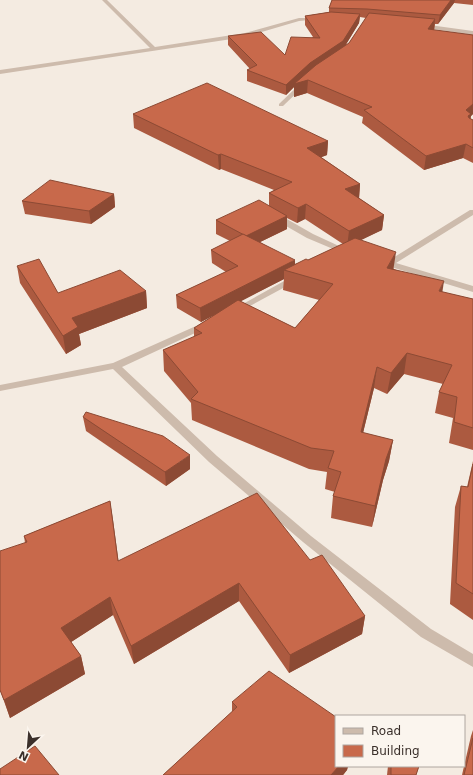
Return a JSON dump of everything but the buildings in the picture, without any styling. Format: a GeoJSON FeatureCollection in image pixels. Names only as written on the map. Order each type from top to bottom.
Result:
{"type":"FeatureCollection","features":[{"type":"Feature","properties":{"kind":"street"},"geometry":{"type":"LineString","coordinates":[[104,0],[154,49]]}},
{"type":"Feature","properties":{"kind":"street"},"geometry":{"type":"LineString","coordinates":[[0,72],[245,35],[299,20],[323,19]]}},
{"type":"Feature","properties":{"kind":"street"},"geometry":{"type":"LineString","coordinates":[[415,26],[443,28],[473,33]]}},
{"type":"Feature","properties":{"kind":"street"},"geometry":{"type":"LineString","coordinates":[[281,106],[307,80]]}},
{"type":"Feature","properties":{"kind":"street"},"geometry":{"type":"LineString","coordinates":[[265,211],[310,236],[345,251],[360,255]]}},
{"type":"Feature","properties":{"kind":"street"},"geometry":{"type":"LineString","coordinates":[[390,263],[473,212]]}},
{"type":"Feature","properties":{"kind":"street"},"geometry":{"type":"LineString","coordinates":[[331,258],[345,251]]}},
{"type":"Feature","properties":{"kind":"street"},"geometry":{"type":"LineString","coordinates":[[375,259],[473,289]]}},
{"type":"Feature","properties":{"kind":"street"},"geometry":{"type":"LineString","coordinates":[[228,314],[304,273]]}},
{"type":"Feature","properties":{"kind":"street"},"geometry":{"type":"LineString","coordinates":[[0,388],[115,366],[214,320]]}},
{"type":"Feature","properties":{"kind":"street"},"geometry":{"type":"LineString","coordinates":[[115,366],[213,458],[307,539],[426,633],[473,662]]}}]}
